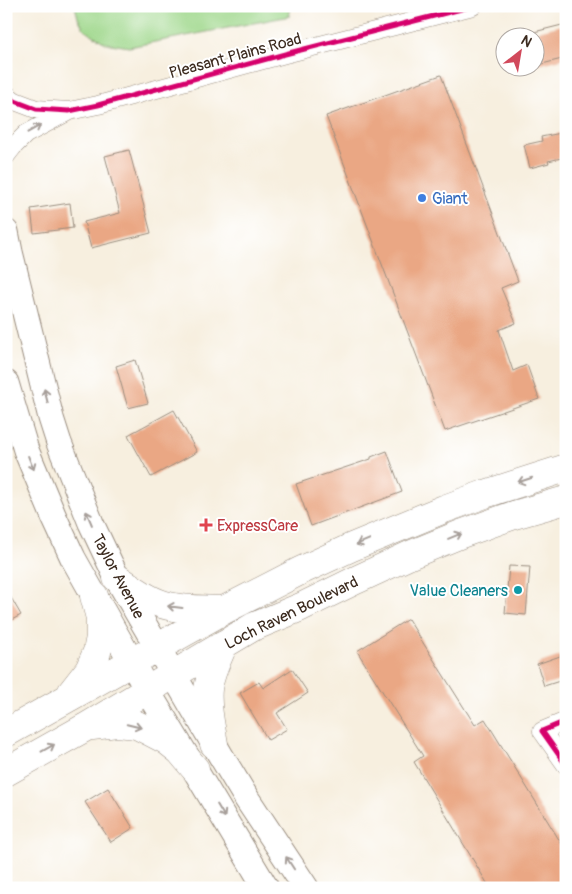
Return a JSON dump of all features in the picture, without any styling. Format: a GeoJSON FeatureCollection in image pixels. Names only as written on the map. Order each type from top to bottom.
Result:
{"type":"FeatureCollection","features":[{"type":"Feature","properties":{"kind":"main road","name":"Taylor Avenue"},"geometry":{"type":"LineString","coordinates":[[6,232],[51,418],[91,523],[117,578],[157,648],[248,799],[306,888]]}},
{"type":"Feature","properties":{"kind":"main road","name":"Taylor Avenue"},"geometry":{"type":"LineString","coordinates":[[6,383],[26,450],[40,486],[73,558],[148,690],[266,888]]}},
{"type":"Feature","properties":{"kind":"main road","name":"Loch Raven Boulevard"},"geometry":{"type":"LineString","coordinates":[[6,733],[224,610],[300,571],[408,523],[485,494],[566,468]]}},
{"type":"Feature","properties":{"kind":"main road","name":"Loch Raven Boulevard"},"geometry":{"type":"LineString","coordinates":[[6,772],[86,727],[253,627],[302,607],[410,555],[461,534],[496,521],[566,500]]}},
{"type":"Feature","properties":{"kind":"main road"},"geometry":{"type":"LineString","coordinates":[[117,578],[146,597],[169,606],[224,610]]}},
{"type":"Feature","properties":{"kind":"main road"},"geometry":{"type":"LineString","coordinates":[[66,700],[88,670],[97,652],[100,637],[100,618],[94,596]]}},
{"type":"Feature","properties":{"kind":"main road"},"geometry":{"type":"LineString","coordinates":[[214,744],[208,706],[208,689],[213,670],[224,644]]}},
{"type":"Feature","properties":{"kind":"main road"},"geometry":{"type":"LineString","coordinates":[[86,727],[118,722],[137,725],[166,740],[180,751],[196,769]]}},
{"type":"Feature","properties":{"kind":"street","name":"Pleasant Plains Road"},"geometry":{"type":"LineString","coordinates":[[6,94],[15,101],[36,109],[69,111],[473,6]]}},
{"type":"Feature","properties":{"kind":"street","name":"Pleasant Plains Road"},"geometry":{"type":"LineString","coordinates":[[6,156],[26,134],[69,111]]}},
{"type":"Feature","properties":{"kind":"street"},"geometry":{"type":"LineString","coordinates":[[566,721],[542,731],[566,766]]}},
{"type":"Feature","properties":{"kind":"green space"},"geometry":{"type":"Polygon","coordinates":[[[75,6],[289,6],[290,16],[129,47],[105,43],[84,29],[78,18],[75,6]]]}},
{"type":"Feature","properties":{"kind":"building"},"geometry":{"type":"Polygon","coordinates":[[[566,24],[566,58],[544,64],[544,30],[566,24]]]}},
{"type":"Feature","properties":{"kind":"building","name":"Giant"},"geometry":{"type":"Polygon","coordinates":[[[441,75],[518,281],[501,288],[516,323],[499,330],[513,371],[527,365],[539,399],[445,431],[326,116],[441,75]]]}},
{"type":"Feature","properties":{"kind":"building"},"geometry":{"type":"Polygon","coordinates":[[[566,132],[566,157],[530,168],[524,145],[542,141],[541,137],[566,132]]]}},
{"type":"Feature","properties":{"kind":"building"},"geometry":{"type":"Polygon","coordinates":[[[129,150],[151,233],[91,248],[84,222],[120,213],[105,156],[129,150]]]}},
{"type":"Feature","properties":{"kind":"building"},"geometry":{"type":"Polygon","coordinates":[[[70,203],[73,228],[34,233],[31,209],[70,203]]]}},
{"type":"Feature","properties":{"kind":"building"},"geometry":{"type":"Polygon","coordinates":[[[135,360],[148,403],[128,408],[116,366],[135,360]]]}},
{"type":"Feature","properties":{"kind":"building"},"geometry":{"type":"Polygon","coordinates":[[[174,410],[197,452],[151,477],[128,435],[174,410]]]}},
{"type":"Feature","properties":{"kind":"building"},"geometry":{"type":"Polygon","coordinates":[[[387,451],[402,492],[311,526],[296,484],[371,459],[371,457],[387,451]]]}},
{"type":"Feature","properties":{"kind":"building","name":"Value Cleaners"},"geometry":{"type":"Polygon","coordinates":[[[509,566],[530,567],[526,615],[505,613],[509,566]]]}},
{"type":"Feature","properties":{"kind":"building"},"geometry":{"type":"Polygon","coordinates":[[[6,589],[21,615],[6,623],[6,589]]]}},
{"type":"Feature","properties":{"kind":"building"},"geometry":{"type":"Polygon","coordinates":[[[408,619],[475,725],[485,719],[566,851],[566,888],[490,888],[414,762],[423,756],[357,651],[408,619]]]}},
{"type":"Feature","properties":{"kind":"building"},"geometry":{"type":"Polygon","coordinates":[[[566,654],[566,679],[544,686],[537,664],[566,654]]]}},
{"type":"Feature","properties":{"kind":"building"},"geometry":{"type":"Polygon","coordinates":[[[292,669],[308,693],[277,713],[287,729],[268,740],[240,693],[259,682],[263,688],[292,669]]]}},
{"type":"Feature","properties":{"kind":"building"},"geometry":{"type":"Polygon","coordinates":[[[108,788],[133,828],[111,842],[85,802],[108,788]]]}},
{"type":"Feature","properties":{"kind":"cycle path"},"geometry":{"type":"LineString","coordinates":[[6,94],[15,101],[36,109],[69,111],[473,6]]}},
{"type":"Feature","properties":{"kind":"cycle path"},"geometry":{"type":"LineString","coordinates":[[566,721],[542,731],[566,765]]}},
{"type":"Feature","properties":{"kind":"place","name":"Giant"},"geometry":{"type":"Point","coordinates":[422,198]}},
{"type":"Feature","properties":{"kind":"place","name":"ExpressCare"},"geometry":{"type":"Point","coordinates":[206,525]}},
{"type":"Feature","properties":{"kind":"place","name":"Value Cleaners"},"geometry":{"type":"Point","coordinates":[518,590]}}]}
